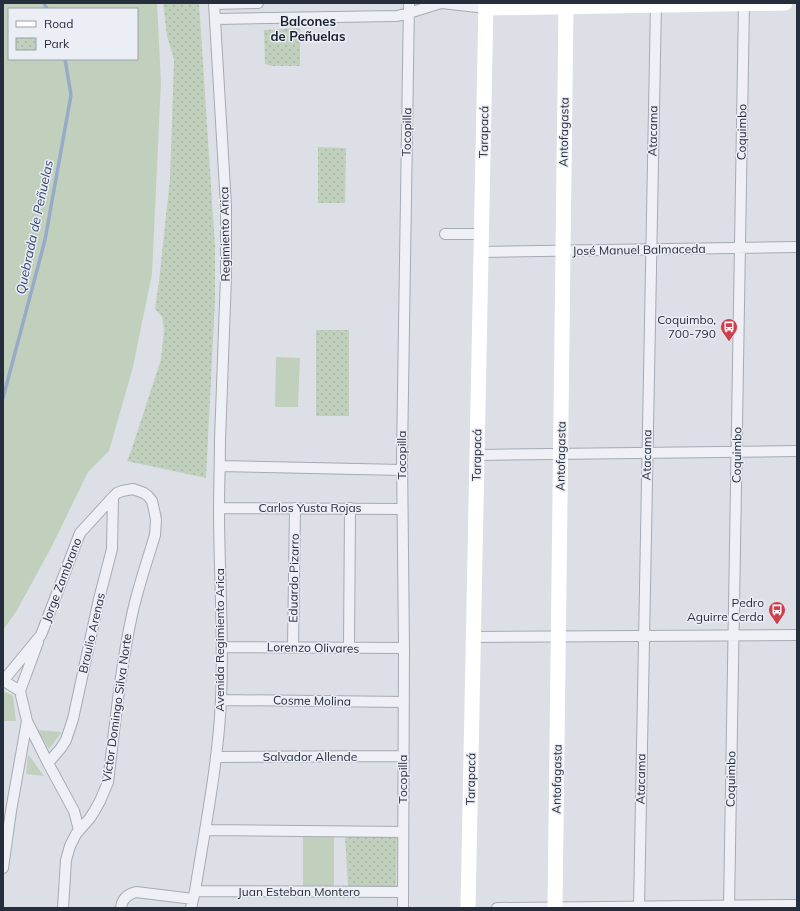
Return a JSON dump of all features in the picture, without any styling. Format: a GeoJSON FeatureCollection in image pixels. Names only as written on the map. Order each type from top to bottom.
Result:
{"type":"FeatureCollection","features":[{"type":"Feature","properties":{"kind":"main road"},"geometry":{"type":"LineString","coordinates":[[486,6],[785,3]]}},
{"type":"Feature","properties":{"kind":"main road","name":"Antofagasta"},"geometry":{"type":"LineString","coordinates":[[555,908],[566,5]]}},
{"type":"Feature","properties":{"kind":"main road","name":"Tarapacá"},"geometry":{"type":"LineString","coordinates":[[468,908],[486,6]]}},
{"type":"Feature","properties":{"kind":"street"},"geometry":{"type":"LineString","coordinates":[[214,3],[258,3]]}},
{"type":"Feature","properties":{"kind":"street","name":"Regimiento Arica"},"geometry":{"type":"LineString","coordinates":[[214,3],[226,221],[226,276],[220,466]]}},
{"type":"Feature","properties":{"kind":"street","name":"Tocopilla"},"geometry":{"type":"LineString","coordinates":[[403,908],[404,648],[402,470],[409,3]]}},
{"type":"Feature","properties":{"kind":"street"},"geometry":{"type":"LineString","coordinates":[[215,19],[397,16],[409,14],[442,3],[486,6]]}},
{"type":"Feature","properties":{"kind":"street","name":"Coquimbo"},"geometry":{"type":"LineString","coordinates":[[729,907],[744,3]]}},
{"type":"Feature","properties":{"kind":"street","name":"Atacama"},"geometry":{"type":"LineString","coordinates":[[639,907],[656,4]]}},
{"type":"Feature","properties":{"kind":"street"},"geometry":{"type":"LineString","coordinates":[[445,234],[482,234]]}},
{"type":"Feature","properties":{"kind":"street","name":"José Manuel Balmaceda"},"geometry":{"type":"LineString","coordinates":[[481,252],[797,247]]}},
{"type":"Feature","properties":{"kind":"street"},"geometry":{"type":"LineString","coordinates":[[477,455],[797,451]]}},
{"type":"Feature","properties":{"kind":"street"},"geometry":{"type":"LineString","coordinates":[[220,466],[402,470]]}},
{"type":"Feature","properties":{"kind":"street","name":"Avenida Regimiento Arica"},"geometry":{"type":"LineString","coordinates":[[193,899],[217,757],[221,700],[222,647],[219,508],[220,466]]}},
{"type":"Feature","properties":{"kind":"street","name":"Jorge Zambrano"},"geometry":{"type":"LineString","coordinates":[[3,681],[41,635],[80,533],[117,493],[133,489],[144,493],[152,501]]}},
{"type":"Feature","properties":{"kind":"street","name":"Braulio Arenas"},"geometry":{"type":"LineString","coordinates":[[48,763],[66,740],[73,719],[99,600],[112,549],[113,496]]}},
{"type":"Feature","properties":{"kind":"street","name":"Víctor Domingo Silva Norte"},"geometry":{"type":"LineString","coordinates":[[63,908],[67,853],[73,839],[95,810],[108,782],[126,644],[139,584],[155,535],[156,520],[152,501]]}},
{"type":"Feature","properties":{"kind":"street","name":"Carlos Yusta Rojas"},"geometry":{"type":"LineString","coordinates":[[219,508],[402,509]]}},
{"type":"Feature","properties":{"kind":"street","name":"Eduardo Pizarro"},"geometry":{"type":"LineString","coordinates":[[293,647],[295,508]]}},
{"type":"Feature","properties":{"kind":"street"},"geometry":{"type":"LineString","coordinates":[[349,648],[350,508]]}},
{"type":"Feature","properties":{"kind":"street"},"geometry":{"type":"LineString","coordinates":[[41,635],[20,691],[27,721],[74,811],[80,830]]}},
{"type":"Feature","properties":{"kind":"street"},"geometry":{"type":"LineString","coordinates":[[474,637],[797,635]]}},
{"type":"Feature","properties":{"kind":"street","name":"Lorenzo Olivares"},"geometry":{"type":"LineString","coordinates":[[222,647],[404,648]]}},
{"type":"Feature","properties":{"kind":"street"},"geometry":{"type":"LineString","coordinates":[[3,681],[20,691]]}},
{"type":"Feature","properties":{"kind":"street","name":"Cosme Molina"},"geometry":{"type":"LineString","coordinates":[[221,700],[404,702]]}},
{"type":"Feature","properties":{"kind":"street"},"geometry":{"type":"LineString","coordinates":[[3,868],[11,811],[27,721]]}},
{"type":"Feature","properties":{"kind":"street","name":"Salvador Allende"},"geometry":{"type":"LineString","coordinates":[[217,757],[404,756]]}},
{"type":"Feature","properties":{"kind":"street"},"geometry":{"type":"LineString","coordinates":[[205,830],[403,832]]}},
{"type":"Feature","properties":{"kind":"street","name":"Juan Esteban Montero"},"geometry":{"type":"LineString","coordinates":[[121,908],[123,900],[131,893],[136,892],[193,899],[403,892]]}},
{"type":"Feature","properties":{"kind":"street"},"geometry":{"type":"LineString","coordinates":[[498,908],[729,907],[797,905]]}},
{"type":"Feature","properties":{"kind":"green space","name":"Quebrada de Peñuelas"},"geometry":{"type":"Polygon","coordinates":[[[3,3],[157,3],[161,82],[152,274],[133,367],[109,451],[88,472],[51,548],[16,612],[3,630],[3,3]]]}},
{"type":"Feature","properties":{"kind":"green space"},"geometry":{"type":"Polygon","coordinates":[[[163,3],[199,3],[215,246],[215,299],[206,478],[127,461],[161,359],[164,330],[162,317],[155,309],[170,178],[174,60],[167,36],[163,3]]]}},
{"type":"Feature","properties":{"kind":"green space"},"geometry":{"type":"Polygon","coordinates":[[[300,28],[300,66],[272,66],[265,64],[264,30],[300,28]]]}},
{"type":"Feature","properties":{"kind":"green space"},"geometry":{"type":"Polygon","coordinates":[[[318,147],[346,148],[345,203],[318,203],[318,147]]]}},
{"type":"Feature","properties":{"kind":"green space"},"geometry":{"type":"Polygon","coordinates":[[[316,330],[349,330],[349,416],[316,416],[316,330]]]}},
{"type":"Feature","properties":{"kind":"green space"},"geometry":{"type":"Polygon","coordinates":[[[276,357],[300,358],[298,407],[275,407],[276,357]]]}},
{"type":"Feature","properties":{"kind":"green space"},"geometry":{"type":"Polygon","coordinates":[[[5,692],[13,696],[16,721],[3,721],[3,695],[5,692]]]}},
{"type":"Feature","properties":{"kind":"green space"},"geometry":{"type":"Polygon","coordinates":[[[37,730],[62,732],[49,749],[37,730]]]}},
{"type":"Feature","properties":{"kind":"green space"},"geometry":{"type":"Polygon","coordinates":[[[28,754],[44,776],[26,774],[28,754]]]}},
{"type":"Feature","properties":{"kind":"green space"},"geometry":{"type":"Polygon","coordinates":[[[345,836],[397,836],[396,888],[348,886],[345,836]]]}},
{"type":"Feature","properties":{"kind":"green space"},"geometry":{"type":"Polygon","coordinates":[[[303,837],[334,837],[334,888],[303,888],[303,837]]]}},
{"type":"Feature","properties":{"kind":"waterway","name":"Quebrada de Peñuelas"},"geometry":{"type":"LineString","coordinates":[[44,3],[46,8]]}},
{"type":"Feature","properties":{"kind":"waterway","name":"Quebrada de Peñuelas"},"geometry":{"type":"LineString","coordinates":[[3,398],[45,240],[71,95],[65,60]]}},
{"type":"Feature","properties":{"kind":"place","name":"Coquimbo, 700-790"},"geometry":{"type":"Point","coordinates":[729,342]}},
{"type":"Feature","properties":{"kind":"place","name":"Pedro Aguirre Cerda"},"geometry":{"type":"Point","coordinates":[777,625]}},
{"type":"Feature","properties":{"kind":"district","name":"Balcones de Peñuelas"},"geometry":{"type":"Point","coordinates":[308,28]}}]}
